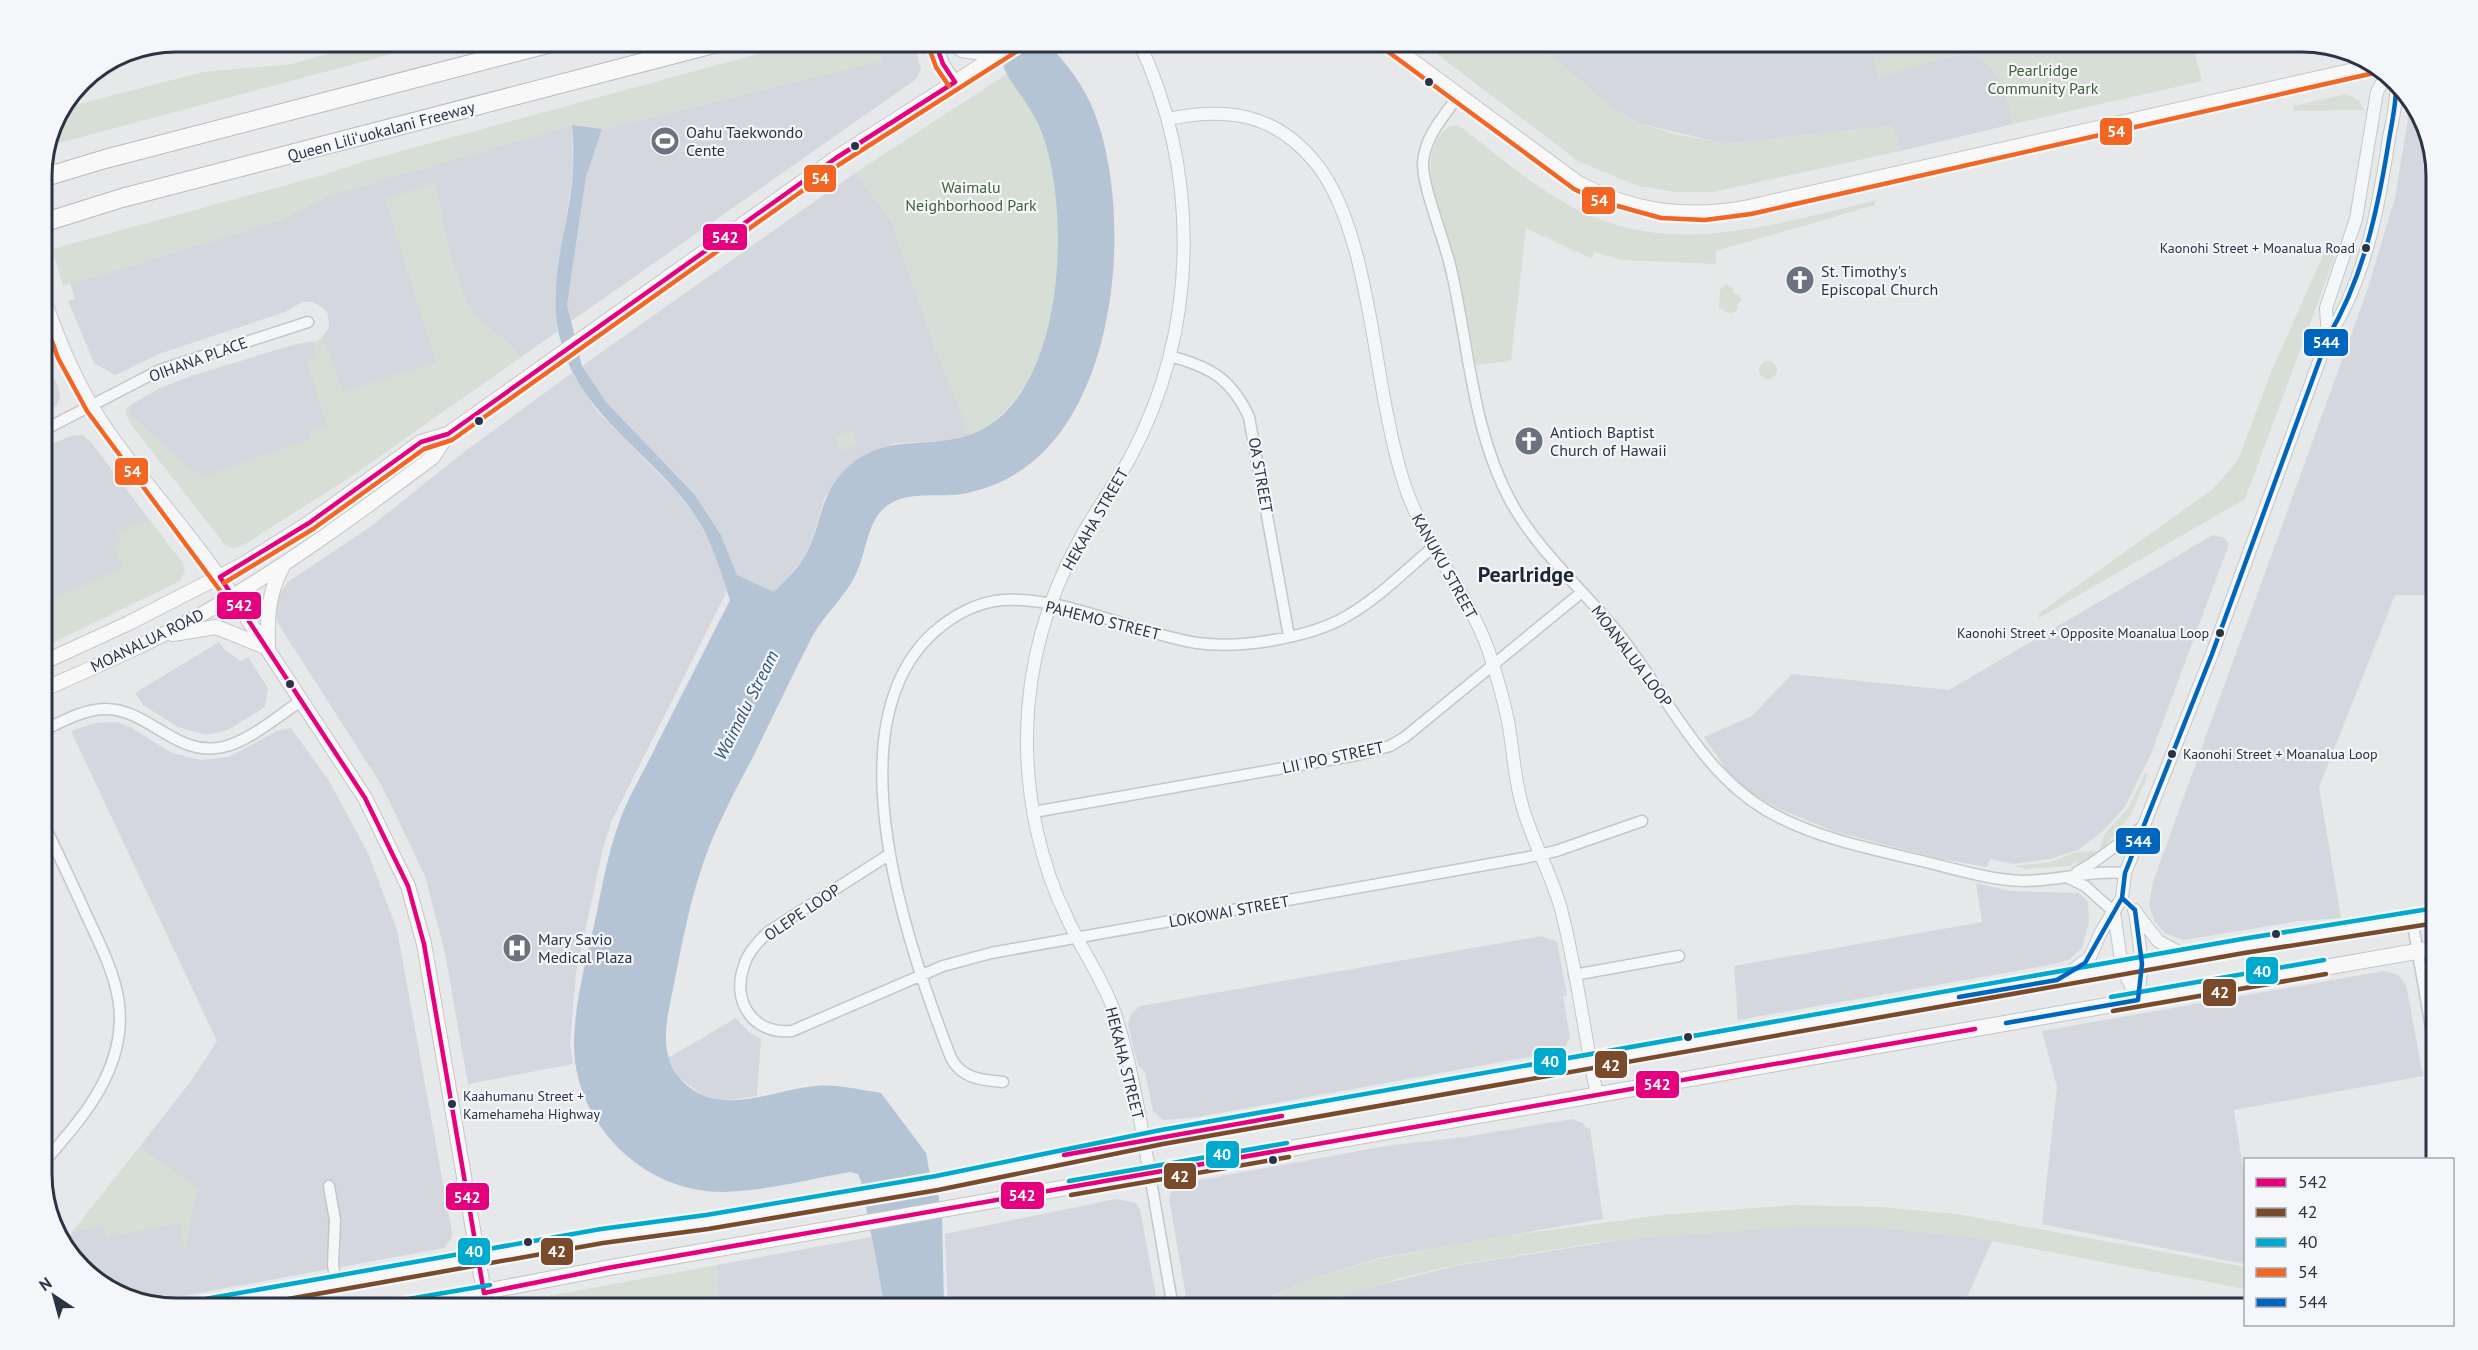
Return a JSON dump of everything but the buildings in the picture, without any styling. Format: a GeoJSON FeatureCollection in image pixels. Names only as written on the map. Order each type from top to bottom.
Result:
{"type":"FeatureCollection","features":[{"type":"Feature","properties":{"kind":"highway"},"geometry":{"type":"LineString","coordinates":[[53,175],[105,159],[517,52]]}},
{"type":"Feature","properties":{"kind":"highway","name":"Queen Liliʻuokalani Freeway"},"geometry":{"type":"LineString","coordinates":[[53,220],[122,198],[683,52]]}},
{"type":"Feature","properties":{"kind":"main road","name":"MOANALUA ROAD"},"geometry":{"type":"LineString","coordinates":[[53,658],[220,577],[309,523],[421,442],[448,434],[836,158],[1002,52]]}},
{"type":"Feature","properties":{"kind":"main road"},"geometry":{"type":"LineString","coordinates":[[1401,52],[1554,168],[1598,194],[1658,212],[1697,214],[1749,207],[2362,68]]}},
{"type":"Feature","properties":{"kind":"main road","name":"MOANALUA ROAD"},"geometry":{"type":"LineString","coordinates":[[53,685],[158,637],[284,564],[433,457],[448,434]]}},
{"type":"Feature","properties":{"kind":"main road"},"geometry":{"type":"LineString","coordinates":[[268,648],[268,602],[274,582],[284,564]]}},
{"type":"Feature","properties":{"kind":"main road"},"geometry":{"type":"LineString","coordinates":[[220,577],[302,700],[376,818],[414,906],[433,991],[484,1293]]}},
{"type":"Feature","properties":{"kind":"main road"},"geometry":{"type":"LineString","coordinates":[[158,637],[216,627],[268,648]]}},
{"type":"Feature","properties":{"kind":"main road"},"geometry":{"type":"LineString","coordinates":[[251,1298],[602,1236],[707,1222],[937,1183],[1143,1140],[2186,956],[2426,917]]}},
{"type":"Feature","properties":{"kind":"main road"},"geometry":{"type":"LineString","coordinates":[[455,1298],[862,1223],[1150,1175],[2426,950]]}},
{"type":"Feature","properties":{"kind":"street"},"geometry":{"type":"LineString","coordinates":[[938,52],[942,64],[955,82]]}},
{"type":"Feature","properties":{"kind":"street"},"geometry":{"type":"LineString","coordinates":[[969,52],[995,56]]}},
{"type":"Feature","properties":{"kind":"street","name":"HEKAHA STREET"},"geometry":{"type":"LineString","coordinates":[[1143,52],[1168,119],[1180,181],[1184,237],[1179,307],[1170,356],[1142,433],[1078,542],[1050,605],[1035,661],[1029,710],[1028,770],[1034,812],[1052,882],[1116,1019],[1150,1175],[1171,1298]]}},
{"type":"Feature","properties":{"kind":"street"},"geometry":{"type":"LineString","coordinates":[[2328,336],[2326,308],[2356,219],[2377,92],[2382,82]]}},
{"type":"Feature","properties":{"kind":"street","name":"MOANALUA LOOP"},"geometry":{"type":"LineString","coordinates":[[1459,95],[1430,138],[1423,165],[1451,269],[1480,418],[1493,461],[1511,502],[1536,538],[1631,650],[1715,767],[1748,799],[1774,815],[1850,843],[1971,873],[2019,881],[2101,871],[2125,873]]}},
{"type":"Feature","properties":{"kind":"street"},"geometry":{"type":"LineString","coordinates":[[2057,980],[2091,957],[2101,932],[2122,898],[2125,873],[2212,654],[2328,336],[2342,315],[2375,216],[2395,95]]}},
{"type":"Feature","properties":{"kind":"street","name":"KANUKU STREET"},"geometry":{"type":"LineString","coordinates":[[1168,119],[1215,112],[1254,118],[1295,142],[1325,176],[1346,220],[1367,294],[1403,480],[1416,517],[1472,615],[1493,665],[1507,718],[1523,809],[1561,910],[1597,1095]]}},
{"type":"Feature","properties":{"kind":"street"},"geometry":{"type":"LineString","coordinates":[[53,321],[65,354],[93,407],[220,577]]}},
{"type":"Feature","properties":{"kind":"street","name":"OIHANA PLACE"},"geometry":{"type":"LineString","coordinates":[[53,426],[93,407],[160,370],[308,322]]}},
{"type":"Feature","properties":{"kind":"street","name":"OA STREET"},"geometry":{"type":"LineString","coordinates":[[1170,356],[1198,364],[1221,378],[1236,393],[1249,417],[1289,636]]}},
{"type":"Feature","properties":{"kind":"street","name":"PAHEMO STREET"},"geometry":{"type":"LineString","coordinates":[[1003,1082],[967,1076],[954,1064],[921,976],[890,854],[883,801],[885,739],[896,693],[916,652],[940,627],[980,605],[1016,599],[1050,605],[1197,643],[1233,644],[1289,636],[1313,630],[1350,615],[1432,548]]}},
{"type":"Feature","properties":{"kind":"street","name":"LII IPO STREET"},"geometry":{"type":"LineString","coordinates":[[1034,812],[1383,748],[1405,737],[1582,592]]}},
{"type":"Feature","properties":{"kind":"street"},"geometry":{"type":"LineString","coordinates":[[53,726],[84,713],[112,710],[130,714],[186,746],[215,748],[240,740],[302,700]]}},
{"type":"Feature","properties":{"kind":"street","name":"LOKOWAI STREET"},"geometry":{"type":"LineString","coordinates":[[921,976],[973,957],[1540,855],[1642,821]]}},
{"type":"Feature","properties":{"kind":"street","name":"MOANALUA LOOP"},"geometry":{"type":"LineString","coordinates":[[2066,877],[2090,865],[2122,839],[2144,827]]}},
{"type":"Feature","properties":{"kind":"street"},"geometry":{"type":"LineString","coordinates":[[53,845],[115,978],[120,1013],[118,1041],[103,1082],[84,1112],[53,1151]]}},
{"type":"Feature","properties":{"kind":"street","name":"OLEPE LOOP"},"geometry":{"type":"LineString","coordinates":[[890,854],[761,939],[743,967],[740,985],[742,1002],[749,1015],[759,1025],[776,1031],[792,1031],[921,976]]}},
{"type":"Feature","properties":{"kind":"street"},"geometry":{"type":"LineString","coordinates":[[2066,877],[2085,886],[2114,912],[2122,968],[2138,1000]]}},
{"type":"Feature","properties":{"kind":"street"},"geometry":{"type":"LineString","coordinates":[[2122,898],[2135,910],[2158,940],[2186,956]]}},
{"type":"Feature","properties":{"kind":"street"},"geometry":{"type":"LineString","coordinates":[[2135,910],[2142,964],[2138,1000]]}},
{"type":"Feature","properties":{"kind":"street"},"geometry":{"type":"LineString","coordinates":[[2412,919],[2426,997]]}},
{"type":"Feature","properties":{"kind":"street"},"geometry":{"type":"LineString","coordinates":[[1574,975],[1679,956]]}},
{"type":"Feature","properties":{"kind":"street"},"geometry":{"type":"LineString","coordinates":[[328,1186],[335,1220],[333,1265],[336,1283]]}},
{"type":"Feature","properties":{"kind":"shaded area"},"geometry":{"type":"Polygon","coordinates":[[[880,52],[916,52],[921,69],[915,80],[570,322],[567,305],[586,177],[602,129],[881,61],[880,52]]]}},
{"type":"Feature","properties":{"kind":"shaded area"},"geometry":{"type":"Polygon","coordinates":[[[1547,52],[1873,52],[1879,76],[1953,56],[1972,54],[1981,58],[1992,69],[2005,88],[2013,124],[1900,151],[1892,126],[1725,144],[1638,123],[1608,105],[1547,52]]]}},
{"type":"Feature","properties":{"kind":"shaded area"},"geometry":{"type":"Polygon","coordinates":[[[2409,114],[2419,137],[2425,169],[2425,595],[2395,595],[2319,787],[2341,918],[2300,921],[2183,940],[2165,933],[2155,922],[2149,905],[2153,882],[2367,291],[2395,198],[2409,114]]]}},
{"type":"Feature","properties":{"kind":"shaded area"},"geometry":{"type":"Polygon","coordinates":[[[572,125],[573,171],[555,294],[558,331],[471,392],[243,518],[128,413],[132,404],[160,388],[194,375],[296,344],[319,341],[329,328],[328,314],[324,309],[313,302],[302,302],[285,312],[159,354],[115,375],[94,363],[68,301],[75,299],[70,284],[280,220],[330,195],[572,125]]]}},
{"type":"Feature","properties":{"kind":"shaded area"},"geometry":{"type":"Polygon","coordinates":[[[855,173],[891,220],[936,350],[971,435],[948,441],[895,443],[848,467],[825,497],[812,540],[803,559],[775,593],[737,575],[721,535],[695,495],[607,403],[582,366],[855,173]]]}},
{"type":"Feature","properties":{"kind":"shaded area"},"geometry":{"type":"Polygon","coordinates":[[[572,373],[597,411],[676,491],[695,515],[717,556],[727,591],[611,822],[603,848],[576,973],[570,1044],[573,1064],[468,1084],[445,953],[425,876],[382,786],[279,625],[275,610],[278,596],[288,582],[370,527],[464,452],[572,373]]]}},
{"type":"Feature","properties":{"kind":"shaded area"},"geometry":{"type":"Polygon","coordinates":[[[53,377],[59,389],[60,398],[53,407],[53,377]]]}},
{"type":"Feature","properties":{"kind":"shaded area"},"geometry":{"type":"Polygon","coordinates":[[[82,435],[91,442],[184,566],[159,565],[53,619],[53,443],[71,436],[82,435]]]}},
{"type":"Feature","properties":{"kind":"shaded area"},"geometry":{"type":"Polygon","coordinates":[[[2213,535],[2224,538],[2229,544],[2151,754],[2125,807],[2103,831],[2078,850],[2050,859],[2013,864],[1990,859],[1987,867],[1942,859],[1836,832],[1777,808],[1750,792],[1728,772],[1704,737],[1752,716],[1792,674],[1949,690],[2213,535]]]}},
{"type":"Feature","properties":{"kind":"shaded area"},"geometry":{"type":"Polygon","coordinates":[[[219,642],[224,649],[241,661],[248,657],[268,688],[265,707],[228,730],[206,735],[178,727],[143,705],[135,693],[219,642]]]}},
{"type":"Feature","properties":{"kind":"shaded area"},"geometry":{"type":"Polygon","coordinates":[[[117,722],[130,727],[172,753],[200,760],[229,757],[277,731],[291,728],[329,781],[368,853],[397,930],[452,1233],[451,1239],[444,1248],[174,1298],[145,1293],[122,1285],[95,1267],[73,1242],[70,1236],[191,1081],[217,1041],[71,731],[95,723],[117,722]]]}},
{"type":"Feature","properties":{"kind":"shaded area"},"geometry":{"type":"Polygon","coordinates":[[[1976,883],[2010,891],[2079,893],[2088,902],[2089,922],[2082,948],[2070,959],[2055,964],[1738,1020],[1734,966],[1982,922],[1976,883]]]}},
{"type":"Feature","properties":{"kind":"shaded area"},"geometry":{"type":"Polygon","coordinates":[[[1542,936],[1557,942],[1567,995],[1563,996],[1570,1038],[1562,1051],[1192,1118],[1163,1120],[1153,1111],[1145,1072],[1138,1065],[1128,1025],[1131,1014],[1140,1006],[1542,936]]]}},
{"type":"Feature","properties":{"kind":"shaded area"},"geometry":{"type":"Polygon","coordinates":[[[2384,971],[2398,975],[2406,985],[2423,1076],[2234,1110],[2244,1175],[2244,1264],[2042,1224],[2057,1087],[2042,1031],[2384,971]]]}},
{"type":"Feature","properties":{"kind":"shaded area"},"geometry":{"type":"Polygon","coordinates":[[[736,1018],[750,1033],[761,1039],[757,1096],[722,1101],[703,1095],[679,1078],[668,1058],[736,1018]]]}},
{"type":"Feature","properties":{"kind":"shaded area"},"geometry":{"type":"Polygon","coordinates":[[[1572,1119],[1583,1123],[1587,1129],[1590,1128],[1603,1219],[1379,1258],[1314,1278],[1267,1298],[1186,1298],[1169,1198],[1173,1189],[1183,1183],[1386,1146],[1464,1137],[1572,1119]]]}},
{"type":"Feature","properties":{"kind":"shaded area"},"geometry":{"type":"Polygon","coordinates":[[[1116,1199],[1136,1203],[1140,1209],[1156,1298],[948,1298],[945,1234],[1116,1199]]]}},
{"type":"Feature","properties":{"kind":"shaded area"},"geometry":{"type":"Polygon","coordinates":[[[1874,1225],[1993,1239],[1968,1295],[1961,1298],[1336,1298],[1363,1289],[1456,1266],[1657,1234],[1736,1226],[1874,1225]]]}},
{"type":"Feature","properties":{"kind":"shaded area"},"geometry":{"type":"Polygon","coordinates":[[[871,1237],[883,1298],[719,1298],[717,1265],[871,1237]]]}},
{"type":"Feature","properties":{"kind":"green space"},"geometry":{"type":"Polygon","coordinates":[[[334,52],[399,52],[57,143],[65,122],[75,105],[203,72],[292,64],[334,52]]]}},
{"type":"Feature","properties":{"kind":"green space"},"geometry":{"type":"Polygon","coordinates":[[[765,52],[880,52],[882,61],[602,129],[572,125],[330,195],[280,220],[63,286],[53,249],[323,175],[365,161],[765,52]]]}},
{"type":"Feature","properties":{"kind":"green space"},"geometry":{"type":"Polygon","coordinates":[[[1434,52],[1547,52],[1608,105],[1638,123],[1675,134],[1725,144],[1893,126],[1900,151],[1713,192],[1677,192],[1638,186],[1578,161],[1434,52]]]}},
{"type":"Feature","properties":{"kind":"green space","name":"Pearlridge Community Park"},"geometry":{"type":"Polygon","coordinates":[[[1873,52],[2195,52],[2202,81],[2013,124],[2005,88],[1992,69],[1981,58],[1972,54],[1953,56],[1879,77],[1873,52]]]}},
{"type":"Feature","properties":{"kind":"green space","name":"Waimalu Neighborhood Park"},"geometry":{"type":"Polygon","coordinates":[[[1007,74],[1034,114],[1045,141],[1053,177],[1058,218],[1058,261],[1054,305],[1043,346],[1026,384],[1002,414],[970,435],[936,350],[891,220],[855,173],[1007,74]]]}},
{"type":"Feature","properties":{"kind":"green space"},"geometry":{"type":"Polygon","coordinates":[[[2347,94],[2359,101],[2364,110],[2294,111],[2293,106],[2347,94]]]}},
{"type":"Feature","properties":{"kind":"green space"},"geometry":{"type":"Polygon","coordinates":[[[1458,125],[1554,197],[1607,222],[1644,231],[1682,234],[1720,233],[1759,227],[1875,201],[1875,205],[1716,251],[1716,264],[1622,260],[1594,252],[1592,259],[1526,228],[1511,361],[1476,365],[1456,262],[1435,194],[1431,173],[1432,156],[1438,138],[1446,129],[1458,125]]]}},
{"type":"Feature","properties":{"kind":"green space"},"geometry":{"type":"Polygon","coordinates":[[[435,183],[449,247],[464,295],[476,315],[521,357],[349,478],[242,546],[233,548],[226,546],[132,426],[126,415],[127,408],[132,404],[129,413],[191,469],[205,476],[310,439],[308,431],[327,425],[307,361],[317,358],[314,343],[323,337],[343,392],[436,362],[385,199],[435,183]]]}},
{"type":"Feature","properties":{"kind":"green space"},"geometry":{"type":"Polygon","coordinates":[[[2328,244],[2335,247],[2334,259],[2245,499],[2039,618],[2038,614],[2213,489],[2238,460],[2272,370],[2328,244]]]}},
{"type":"Feature","properties":{"kind":"green space"},"geometry":{"type":"Polygon","coordinates":[[[1726,284],[1733,288],[1733,293],[1740,295],[1741,301],[1737,304],[1738,309],[1731,314],[1719,308],[1720,290],[1726,284]]]}},
{"type":"Feature","properties":{"kind":"green space"},"geometry":{"type":"Polygon","coordinates":[[[1768,361],[1776,366],[1777,370],[1772,378],[1768,379],[1760,374],[1759,370],[1764,362],[1768,361]]]}},
{"type":"Feature","properties":{"kind":"green space"},"geometry":{"type":"Polygon","coordinates":[[[852,430],[858,444],[841,452],[835,437],[852,430]]]}},
{"type":"Feature","properties":{"kind":"green space"},"geometry":{"type":"Polygon","coordinates":[[[149,519],[182,562],[185,571],[180,581],[53,643],[53,599],[123,567],[114,547],[121,543],[117,533],[149,519]]]}},
{"type":"Feature","properties":{"kind":"green space"},"geometry":{"type":"Polygon","coordinates":[[[2145,773],[2148,774],[2131,815],[2102,849],[2100,847],[2105,833],[2129,807],[2145,773]]]}},
{"type":"Feature","properties":{"kind":"green space"},"geometry":{"type":"Polygon","coordinates":[[[2096,851],[2098,853],[2077,864],[2074,861],[2071,866],[2024,869],[2015,866],[2050,862],[2077,852],[2096,851]]]}},
{"type":"Feature","properties":{"kind":"green space"},"geometry":{"type":"Polygon","coordinates":[[[140,1147],[197,1188],[185,1250],[180,1223],[106,1237],[104,1226],[72,1232],[140,1147]]]}},
{"type":"Feature","properties":{"kind":"green space"},"geometry":{"type":"Polygon","coordinates":[[[1792,1205],[1881,1207],[1957,1214],[2244,1267],[2244,1289],[1982,1239],[1869,1227],[1793,1227],[1607,1241],[1457,1265],[1400,1278],[1337,1298],[1269,1298],[1314,1278],[1379,1259],[1498,1237],[1662,1215],[1792,1205]]]}},
{"type":"Feature","properties":{"kind":"green space"},"geometry":{"type":"Polygon","coordinates":[[[717,1265],[719,1298],[537,1298],[717,1265]]]}},
{"type":"Feature","properties":{"kind":"water","name":"Waimalu Stream"},"geometry":{"type":"Polygon","coordinates":[[[999,52],[1055,52],[1074,75],[1095,114],[1107,156],[1113,203],[1114,254],[1109,306],[1097,357],[1079,402],[1053,441],[1020,471],[1001,482],[974,491],[955,495],[907,497],[897,500],[878,515],[855,576],[813,635],[710,845],[688,918],[667,1022],[667,1050],[671,1064],[678,1076],[689,1087],[703,1095],[719,1100],[735,1100],[824,1086],[881,1093],[926,1153],[929,1170],[937,1189],[942,1216],[944,1298],[883,1298],[858,1174],[850,1172],[740,1191],[706,1191],[680,1185],[656,1175],[633,1161],[597,1122],[585,1098],[577,1073],[574,1046],[576,1014],[584,967],[612,844],[628,800],[730,600],[718,562],[696,516],[670,483],[593,404],[578,381],[566,357],[558,329],[556,290],[571,191],[572,125],[602,129],[586,177],[567,305],[582,366],[607,403],[695,495],[721,535],[737,575],[774,592],[805,556],[827,496],[832,486],[849,466],[881,448],[964,437],[981,430],[1009,408],[1030,377],[1045,340],[1054,298],[1058,254],[1057,211],[1052,172],[1041,130],[1006,72],[999,52]]]}},
{"type":"Feature","properties":{"kind":"transit line","name":"54"},"geometry":{"type":"LineString","coordinates":[[931,52],[936,67],[949,86]]}},
{"type":"Feature","properties":{"kind":"transit line","name":"542"},"geometry":{"type":"LineString","coordinates":[[939,52],[943,64],[955,82],[836,158],[448,434],[421,442],[309,523],[220,577],[365,798],[408,886],[424,944],[484,1293],[613,1267],[1975,1029]]}},
{"type":"Feature","properties":{"kind":"transit line","name":"54"},"geometry":{"type":"LineString","coordinates":[[224,583],[313,529],[424,449],[452,440],[840,164],[1016,52]]}},
{"type":"Feature","properties":{"kind":"transit line","name":"54"},"geometry":{"type":"LineString","coordinates":[[1388,52],[1574,189],[1596,200],[1661,218],[1705,220],[1751,214],[2371,74]]}},
{"type":"Feature","properties":{"kind":"transit line","name":"544"},"geometry":{"type":"LineString","coordinates":[[1959,997],[2057,980],[2085,963],[2122,898],[2125,873],[2212,654],[2328,337],[2351,292],[2367,244],[2379,196],[2395,96]]}},
{"type":"Feature","properties":{"kind":"transit line","name":"54"},"geometry":{"type":"LineString","coordinates":[[53,344],[87,411],[227,600],[235,602],[247,595]]}},
{"type":"Feature","properties":{"kind":"transit line","name":"544"},"geometry":{"type":"LineString","coordinates":[[2006,1023],[2138,1000],[2142,964],[2135,910],[2122,898]]}},
{"type":"Feature","properties":{"kind":"transit line","name":"40"},"geometry":{"type":"LineString","coordinates":[[211,1298],[601,1229],[706,1215],[936,1176],[1161,1130],[2242,939],[2426,909]]}},
{"type":"Feature","properties":{"kind":"transit line","name":"42"},"geometry":{"type":"LineString","coordinates":[[294,1298],[603,1243],[708,1229],[938,1190],[1163,1144],[2244,953],[2426,925]]}},
{"type":"Feature","properties":{"kind":"transit line","name":"40"},"geometry":{"type":"LineString","coordinates":[[2111,997],[2324,960]]}},
{"type":"Feature","properties":{"kind":"transit line","name":"42"},"geometry":{"type":"LineString","coordinates":[[2113,1011],[2326,974]]}},
{"type":"Feature","properties":{"kind":"transit line","name":"542"},"geometry":{"type":"LineString","coordinates":[[1064,1155],[1282,1116]]}},
{"type":"Feature","properties":{"kind":"transit line","name":"40"},"geometry":{"type":"LineString","coordinates":[[1069,1181],[1287,1143]]}},
{"type":"Feature","properties":{"kind":"transit line","name":"42"},"geometry":{"type":"LineString","coordinates":[[1071,1195],[1289,1157]]}},
{"type":"Feature","properties":{"kind":"transit line","name":"40"},"geometry":{"type":"LineString","coordinates":[[414,1298],[490,1285]]}},
{"type":"Feature","properties":{"kind":"place","name":"Oahu Taekwondo Cente"},"geometry":{"type":"Point","coordinates":[665,141]}},
{"type":"Feature","properties":{"kind":"place","name":"Kaonohi Street + Moanalua Road"},"geometry":{"type":"Point","coordinates":[2366,248]}},
{"type":"Feature","properties":{"kind":"place","name":"St. Timothy's Episcopal Church"},"geometry":{"type":"Point","coordinates":[1800,280]}},
{"type":"Feature","properties":{"kind":"place","name":"Antioch Baptist Church of Hawaii"},"geometry":{"type":"Point","coordinates":[1529,441]}},
{"type":"Feature","properties":{"kind":"place","name":"Kaonohi Street + Opposite Moanalua Loop"},"geometry":{"type":"Point","coordinates":[2220,633]}},
{"type":"Feature","properties":{"kind":"place","name":"Kaonohi Street + Moanalua Loop"},"geometry":{"type":"Point","coordinates":[2172,754]}},
{"type":"Feature","properties":{"kind":"place","name":"Mary Savio Medical Plaza"},"geometry":{"type":"Point","coordinates":[517,948]}},
{"type":"Feature","properties":{"kind":"place","name":"Kaahumanu Street + Kamehameha Highway"},"geometry":{"type":"Point","coordinates":[452,1104]}},
{"type":"Feature","properties":{"kind":"district","name":"Pearlridge"},"geometry":{"type":"Point","coordinates":[1526,574]}}]}
